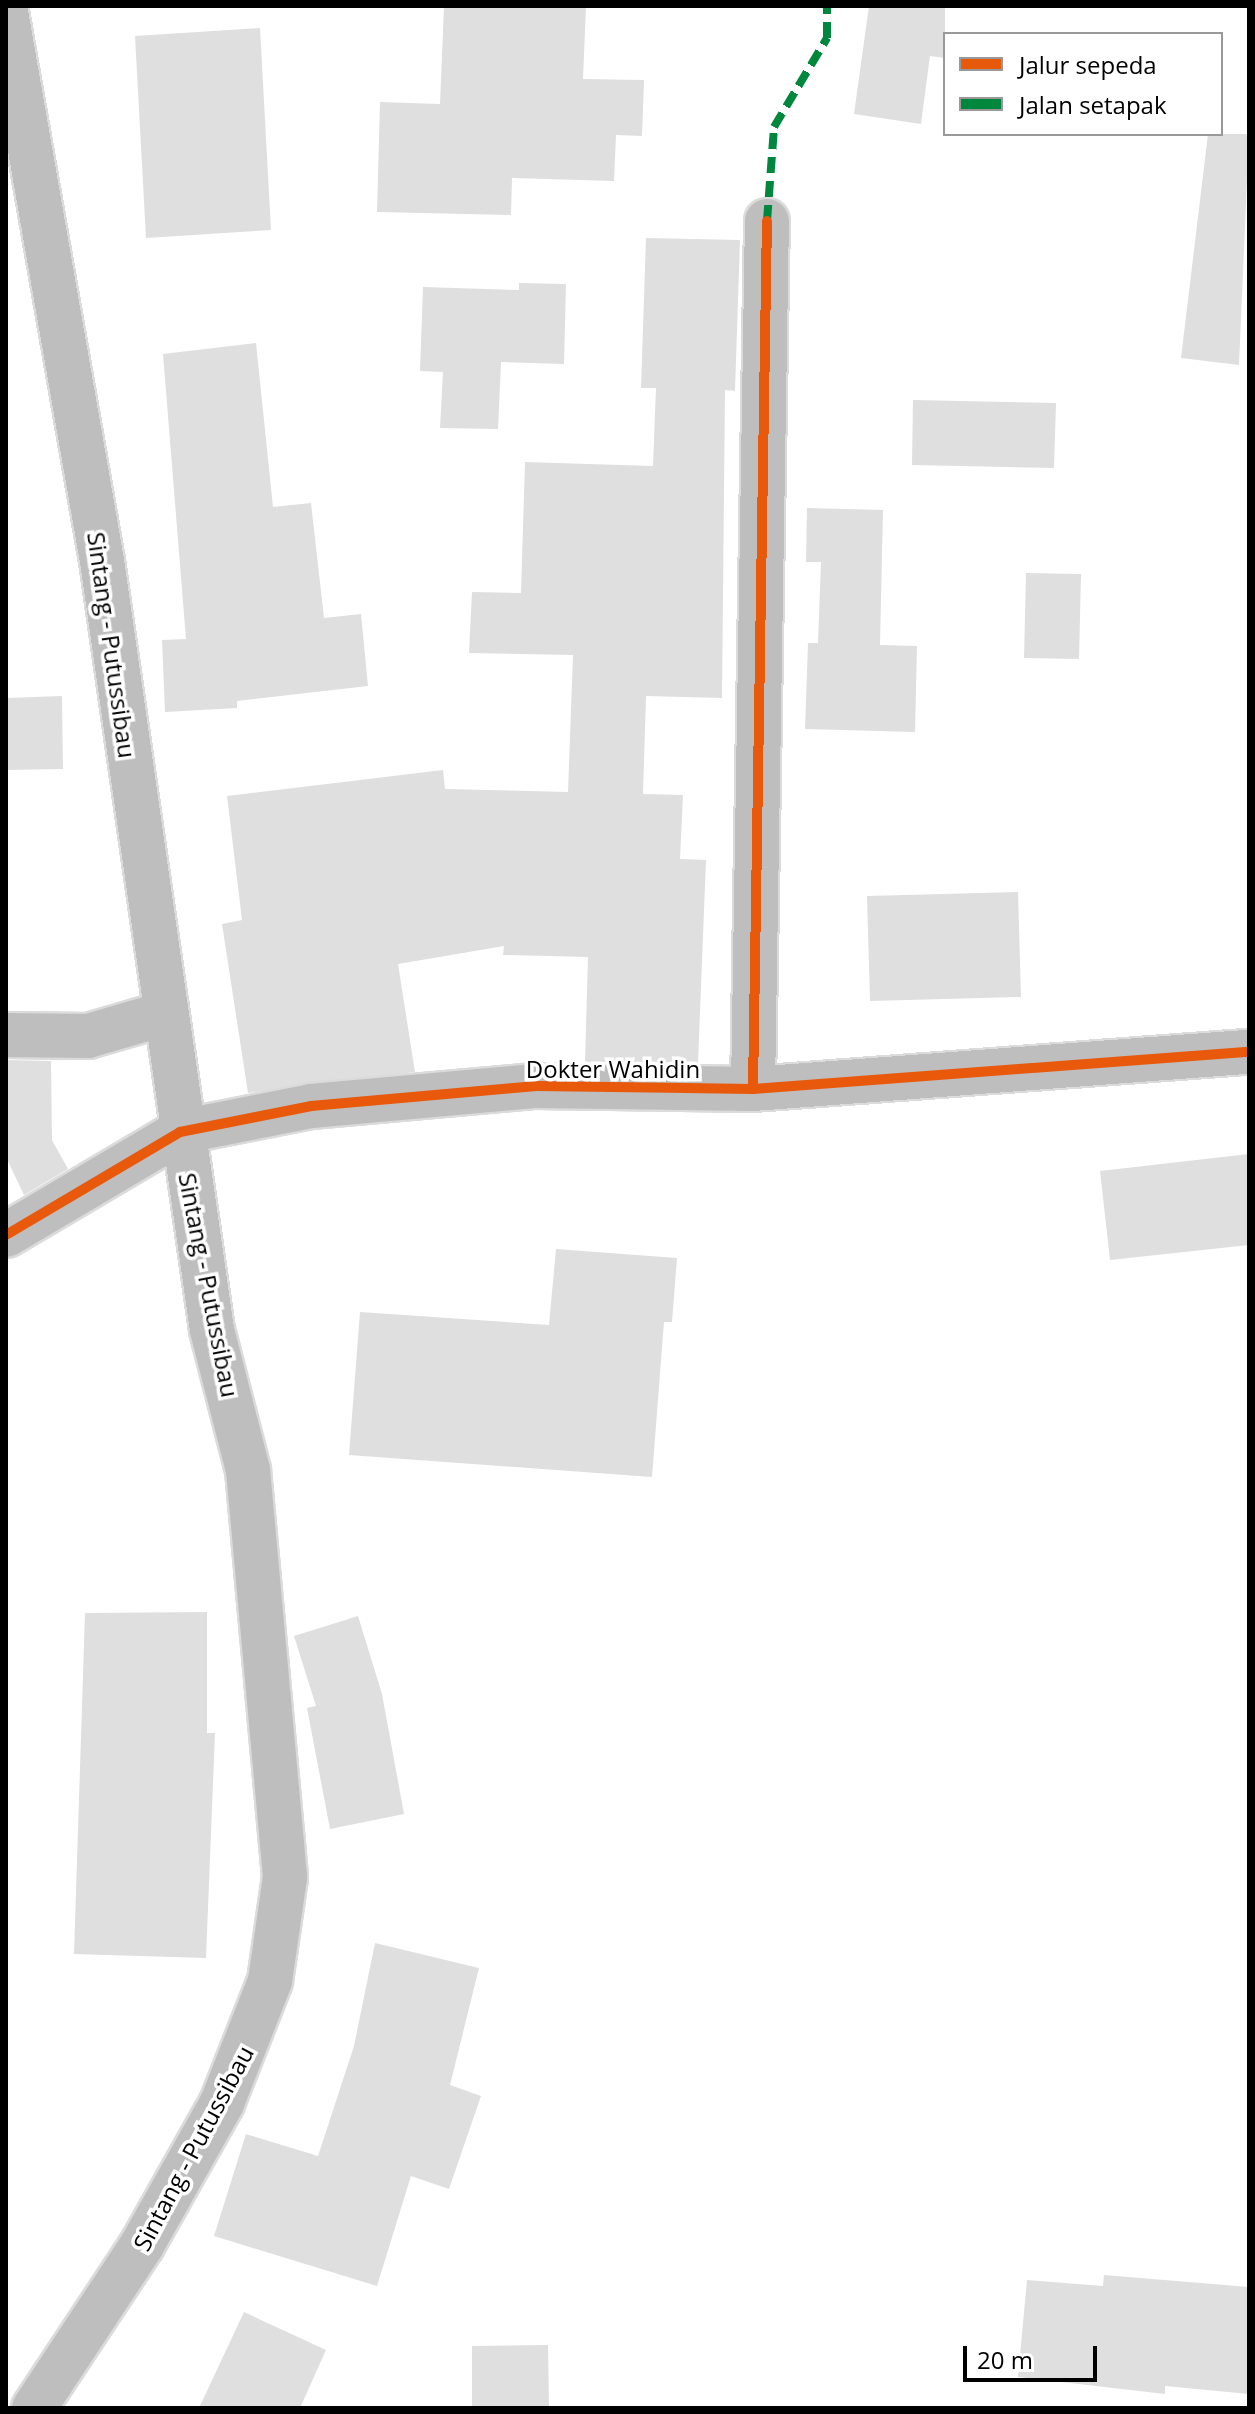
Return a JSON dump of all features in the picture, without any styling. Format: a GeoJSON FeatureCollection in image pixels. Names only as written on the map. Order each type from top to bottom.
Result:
{"type":"FeatureCollection","features":[{"type":"Feature","properties":{"kind":"main road","name":"Sintang - Putussibau"},"geometry":{"type":"LineString","coordinates":[[6,12],[102,561],[163,1014],[212,1330],[248,1470],[285,1877],[270,1981],[222,2103],[142,2245],[34,2408]]}},
{"type":"Feature","properties":{"kind":"main road"},"geometry":{"type":"LineString","coordinates":[[753,1089],[767,221]]}},
{"type":"Feature","properties":{"kind":"main road"},"geometry":{"type":"LineString","coordinates":[[6,1035],[88,1036],[163,1014]]}},
{"type":"Feature","properties":{"kind":"main road","name":"Dokter Wahidin"},"geometry":{"type":"LineString","coordinates":[[6,1235],[180,1132],[311,1106],[536,1086],[753,1089],[1249,1052]]}},
{"type":"Feature","properties":{"kind":"building"},"geometry":{"type":"Polygon","coordinates":[[[444,6],[586,6],[583,79],[644,80],[642,136],[616,135],[614,181],[512,178],[511,215],[377,212],[380,102],[440,104],[444,6]]]}},
{"type":"Feature","properties":{"kind":"building"},"geometry":{"type":"Polygon","coordinates":[[[869,6],[945,6],[943,58],[930,56],[921,124],[854,114],[869,6]]]}},
{"type":"Feature","properties":{"kind":"building"},"geometry":{"type":"Polygon","coordinates":[[[260,28],[271,230],[146,238],[135,36],[260,28]]]}},
{"type":"Feature","properties":{"kind":"building"},"geometry":{"type":"Polygon","coordinates":[[[1249,134],[1239,365],[1181,358],[1208,136],[1249,134]]]}},
{"type":"Feature","properties":{"kind":"building"},"geometry":{"type":"Polygon","coordinates":[[[646,238],[740,240],[735,391],[725,390],[722,698],[646,696],[643,794],[683,795],[680,859],[706,860],[698,1063],[585,1062],[588,957],[503,955],[504,946],[398,964],[415,1072],[248,1093],[222,924],[242,920],[227,796],[443,770],[445,789],[568,792],[573,655],[469,653],[472,592],[521,593],[525,462],[653,466],[656,388],[641,388],[646,238]]]}},
{"type":"Feature","properties":{"kind":"building"},"geometry":{"type":"Polygon","coordinates":[[[519,283],[566,284],[564,364],[501,362],[498,429],[440,428],[443,372],[420,371],[423,287],[519,290],[519,283]]]}},
{"type":"Feature","properties":{"kind":"building"},"geometry":{"type":"Polygon","coordinates":[[[256,343],[273,507],[311,503],[324,618],[361,614],[368,686],[237,701],[237,708],[165,712],[162,640],[186,639],[163,354],[256,343]]]}},
{"type":"Feature","properties":{"kind":"building"},"geometry":{"type":"Polygon","coordinates":[[[913,400],[1056,403],[1054,468],[912,465],[913,400]]]}},
{"type":"Feature","properties":{"kind":"building"},"geometry":{"type":"Polygon","coordinates":[[[807,508],[883,510],[880,645],[917,646],[915,732],[805,729],[808,643],[818,643],[821,562],[806,562],[807,508]]]}},
{"type":"Feature","properties":{"kind":"building"},"geometry":{"type":"Polygon","coordinates":[[[1026,573],[1081,574],[1079,659],[1024,658],[1026,573]]]}},
{"type":"Feature","properties":{"kind":"building"},"geometry":{"type":"Polygon","coordinates":[[[62,696],[63,769],[6,770],[6,698],[62,696]]]}},
{"type":"Feature","properties":{"kind":"building"},"geometry":{"type":"Polygon","coordinates":[[[1018,892],[1021,997],[870,1001],[867,896],[1018,892]]]}},
{"type":"Feature","properties":{"kind":"building"},"geometry":{"type":"Polygon","coordinates":[[[6,1060],[51,1061],[52,1140],[68,1169],[24,1195],[6,1157],[6,1060]]]}},
{"type":"Feature","properties":{"kind":"building"},"geometry":{"type":"Polygon","coordinates":[[[1249,1154],[1249,1245],[1110,1260],[1100,1171],[1249,1154]]]}},
{"type":"Feature","properties":{"kind":"building"},"geometry":{"type":"Polygon","coordinates":[[[556,1249],[677,1258],[672,1322],[664,1322],[652,1477],[349,1455],[360,1312],[549,1325],[556,1249]]]}},
{"type":"Feature","properties":{"kind":"building"},"geometry":{"type":"Polygon","coordinates":[[[207,1612],[207,1733],[215,1733],[206,1958],[74,1954],[85,1613],[207,1612]]]}},
{"type":"Feature","properties":{"kind":"building"},"geometry":{"type":"Polygon","coordinates":[[[358,1616],[382,1694],[404,1814],[330,1829],[307,1708],[316,1706],[294,1636],[358,1616]]]}},
{"type":"Feature","properties":{"kind":"building"},"geometry":{"type":"Polygon","coordinates":[[[375,1943],[479,1968],[450,2085],[481,2096],[449,2189],[411,2176],[377,2286],[214,2236],[246,2134],[318,2156],[354,2046],[375,1943]]]}},
{"type":"Feature","properties":{"kind":"building"},"geometry":{"type":"Polygon","coordinates":[[[1104,2275],[1249,2287],[1249,2394],[1165,2386],[1165,2394],[1018,2377],[1027,2280],[1103,2286],[1104,2275]]]}},
{"type":"Feature","properties":{"kind":"building"},"geometry":{"type":"Polygon","coordinates":[[[244,2312],[326,2350],[300,2408],[199,2408],[244,2312]]]}},
{"type":"Feature","properties":{"kind":"building"},"geometry":{"type":"Polygon","coordinates":[[[548,2345],[549,2408],[472,2408],[472,2346],[548,2345]]]}},
{"type":"Feature","properties":{"kind":"marked path"},"geometry":{"type":"LineString","coordinates":[[767,221],[774,127],[827,38],[827,6]]}},
{"type":"Feature","properties":{"kind":"cycle path"},"geometry":{"type":"LineString","coordinates":[[753,1089],[767,221]]}},
{"type":"Feature","properties":{"kind":"cycle path"},"geometry":{"type":"LineString","coordinates":[[6,1235],[180,1132],[311,1106],[536,1086],[753,1089],[1249,1052]]}}]}
